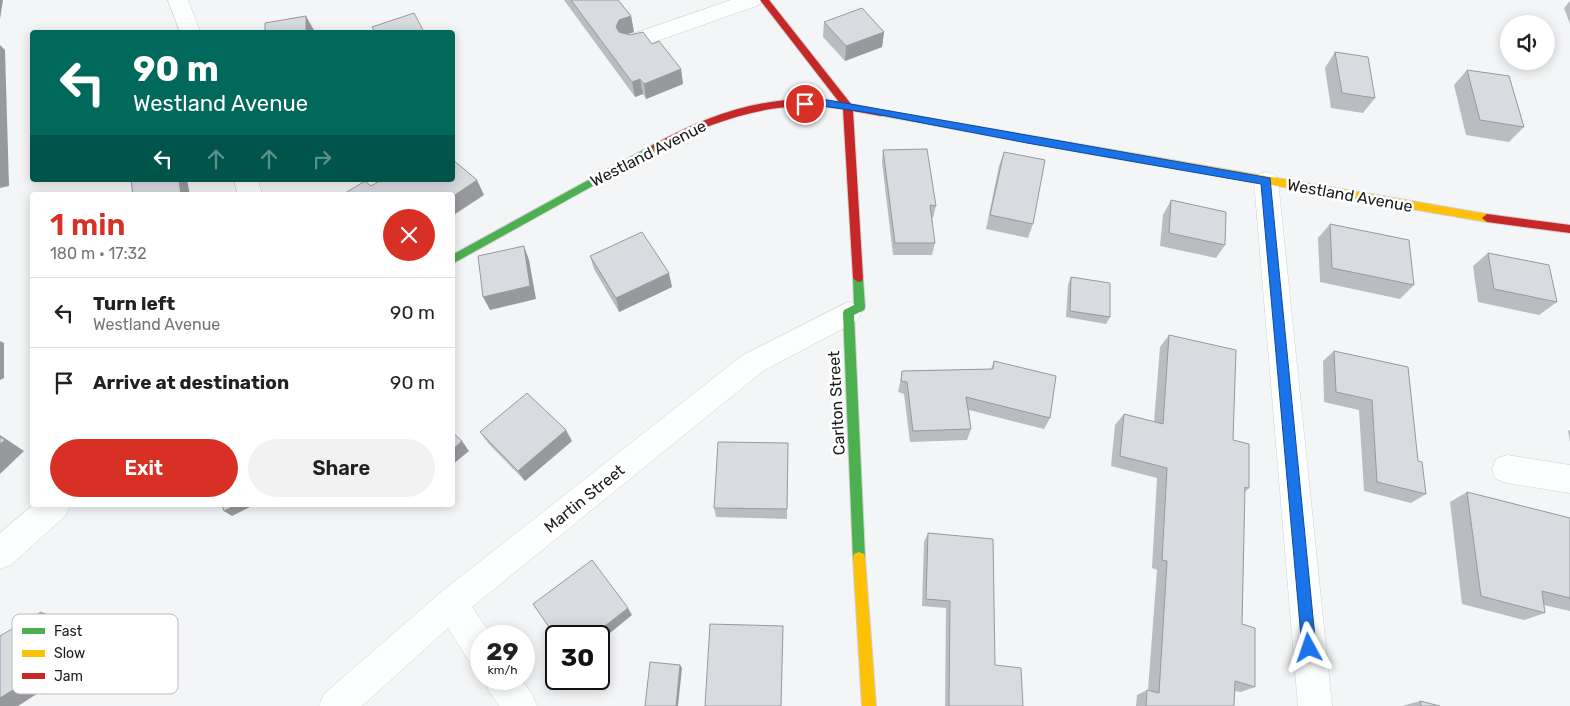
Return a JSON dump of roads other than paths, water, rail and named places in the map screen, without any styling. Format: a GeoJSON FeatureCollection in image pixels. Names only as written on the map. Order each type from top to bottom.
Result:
{"type":"FeatureCollection","features":[{"type":"Feature","properties":{"kind":"street"},"geometry":{"type":"LineString","coordinates":[[178,0],[189,30]]}},
{"type":"Feature","properties":{"kind":"street"},"geometry":{"type":"LineString","coordinates":[[632,42],[752,0]]}},
{"type":"Feature","properties":{"kind":"street"},"geometry":{"type":"LineString","coordinates":[[764,0],[848,106],[860,307],[848,313]]}},
{"type":"Feature","properties":{"kind":"street","name":"Westland Avenue"},"geometry":{"type":"LineString","coordinates":[[455,258],[677,135],[710,121],[734,112],[763,106],[822,103],[848,106],[1483,218],[1570,229]]}},
{"type":"Feature","properties":{"kind":"street"},"geometry":{"type":"LineString","coordinates":[[1266,181],[1315,706]]}},
{"type":"Feature","properties":{"kind":"street","name":"Martin Street"},"geometry":{"type":"LineString","coordinates":[[336,706],[451,604],[753,363],[848,313]]}},
{"type":"Feature","properties":{"kind":"street","name":"Carlton Street"},"geometry":{"type":"LineString","coordinates":[[848,313],[862,616],[869,706]]}},
{"type":"Feature","properties":{"kind":"street"},"geometry":{"type":"LineString","coordinates":[[1507,469],[1570,479]]}},
{"type":"Feature","properties":{"kind":"street"},"geometry":{"type":"LineString","coordinates":[[0,554],[53,507]]}},
{"type":"Feature","properties":{"kind":"street"},"geometry":{"type":"LineString","coordinates":[[451,604],[470,632]]}},
{"type":"Feature","properties":{"kind":"street"},"geometry":{"type":"LineString","coordinates":[[509,690],[520,706]]}}]}
